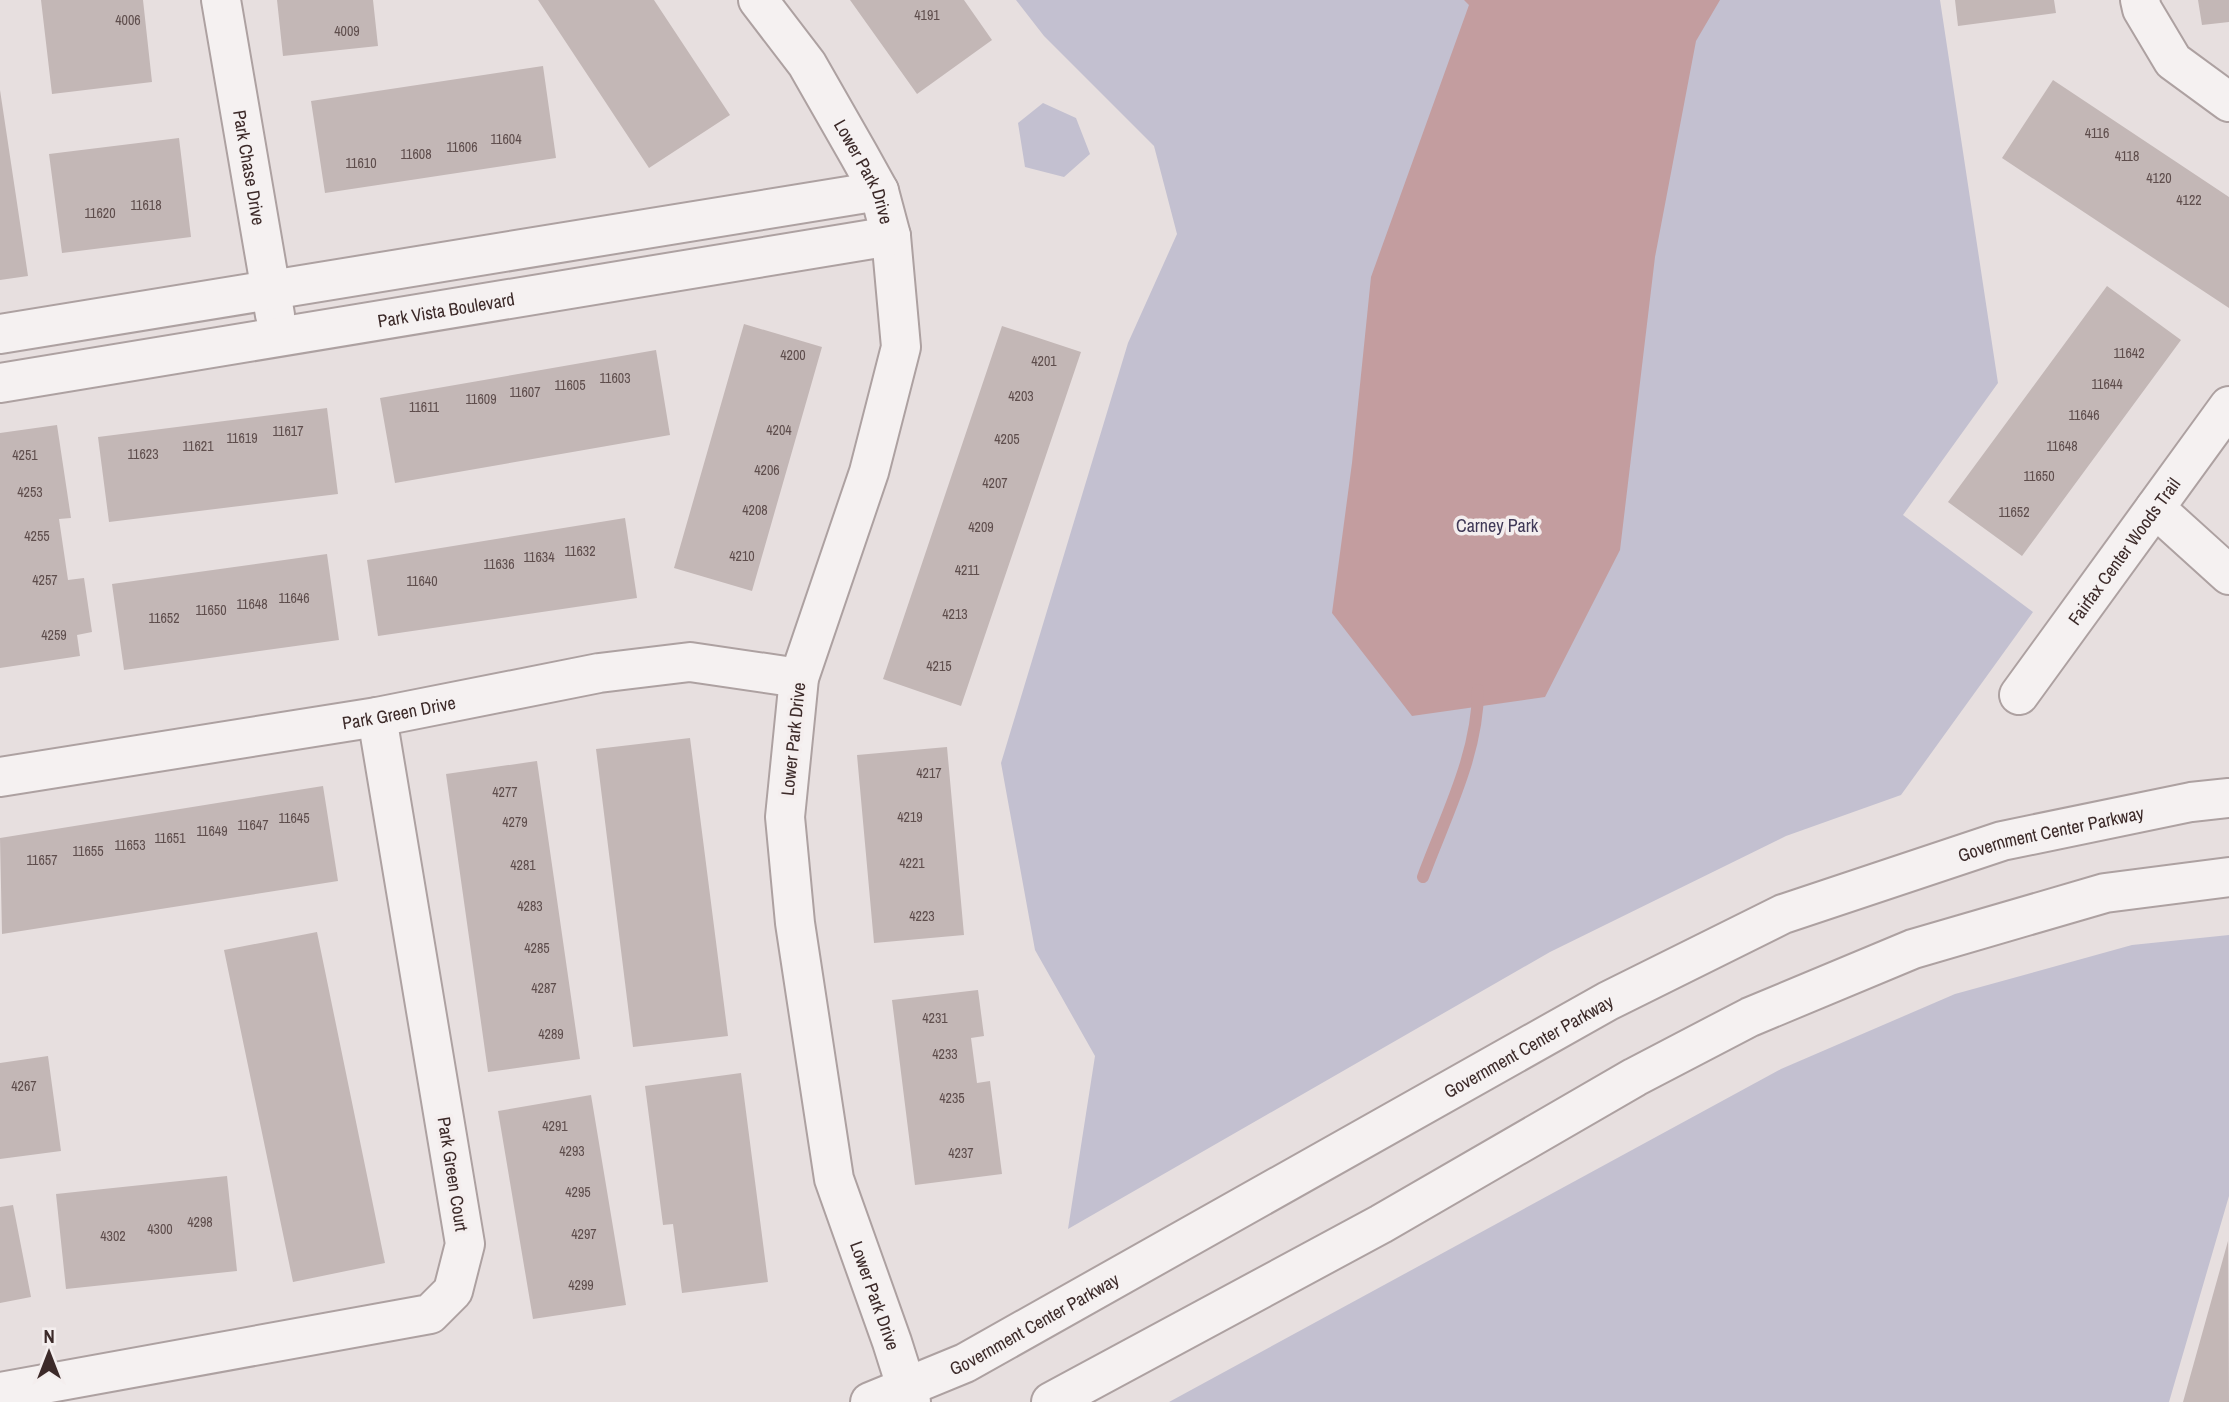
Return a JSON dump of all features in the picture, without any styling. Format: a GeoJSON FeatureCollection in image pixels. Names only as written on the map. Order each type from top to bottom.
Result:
{"type":"FeatureCollection","features":[{"type":"Feature","properties":{"kind":"street","name":"Park Chase Drive"},"geometry":{"type":"LineString","coordinates":[[221,0],[278,336]]}},
{"type":"Feature","properties":{"kind":"street","name":"Lower Park Drive"},"geometry":{"type":"LineString","coordinates":[[758,0],[807,64],[878,191],[891,236],[901,347],[869,472],[799,678],[785,817],[797,936],[834,1179],[908,1395]]}},
{"type":"Feature","properties":{"kind":"street"},"geometry":{"type":"LineString","coordinates":[[2140,0],[2142,9],[2173,61],[2229,102]]}},
{"type":"Feature","properties":{"kind":"street"},"geometry":{"type":"LineString","coordinates":[[0,334],[878,191]]}},
{"type":"Feature","properties":{"kind":"street","name":"Park Vista Boulevard"},"geometry":{"type":"LineString","coordinates":[[0,383],[891,236]]}},
{"type":"Feature","properties":{"kind":"street","name":"Fairfax Center Woods Trail"},"geometry":{"type":"LineString","coordinates":[[2019,695],[2229,406]]}},
{"type":"Feature","properties":{"kind":"street"},"geometry":{"type":"LineString","coordinates":[[2155,509],[2229,575]]}},
{"type":"Feature","properties":{"kind":"street","name":"Park Green Drive"},"geometry":{"type":"LineString","coordinates":[[0,777],[377,717],[599,673],[690,662],[799,678]]}},
{"type":"Feature","properties":{"kind":"street","name":"Park Green Court"},"geometry":{"type":"LineString","coordinates":[[0,1392],[430,1314],[453,1291],[465,1244],[377,717]]}},
{"type":"Feature","properties":{"kind":"street","name":"Government Center Parkway"},"geometry":{"type":"LineString","coordinates":[[870,1402],[908,1395],[1608,1001],[1783,914],[2001,841],[2191,802],[2229,798]]}},
{"type":"Feature","properties":{"kind":"street"},"geometry":{"type":"LineString","coordinates":[[1051,1402],[1381,1224],[1635,1077],[1750,1017],[1926,945],[2105,893],[2229,877]]}},
{"type":"Feature","properties":{"kind":"green space","name":"Carney Park"},"geometry":{"type":"Polygon","coordinates":[[[1016,0],[1940,0],[1998,383],[1903,515],[2033,612],[1901,795],[1786,836],[1550,952],[1068,1229],[1095,1056],[1035,950],[1001,763],[1128,343],[1177,234],[1154,146],[1044,36],[1016,0]]]}},
{"type":"Feature","properties":{"kind":"green space"},"geometry":{"type":"Polygon","coordinates":[[[1043,103],[1076,118],[1090,154],[1064,177],[1025,167],[1018,123],[1043,103]]]}},
{"type":"Feature","properties":{"kind":"green space"},"geometry":{"type":"Polygon","coordinates":[[[2229,935],[2229,1196],[2169,1402],[1169,1402],[1781,1069],[1955,994],[2132,945],[2229,935]]]}},
{"type":"Feature","properties":{"kind":"shaded area"},"geometry":{"type":"Polygon","coordinates":[[[1464,0],[1720,0],[1696,41],[1655,257],[1620,550],[1545,697],[1412,716],[1332,613],[1352,463],[1371,277],[1469,5],[1464,0]]]}},
{"type":"Feature","properties":{"kind":"building"},"geometry":{"type":"Polygon","coordinates":[[[41,0],[143,0],[152,82],[52,94],[41,0]]]}},
{"type":"Feature","properties":{"kind":"building"},"geometry":{"type":"Polygon","coordinates":[[[277,0],[373,0],[378,46],[283,56],[277,0]]]}},
{"type":"Feature","properties":{"kind":"building"},"geometry":{"type":"Polygon","coordinates":[[[538,0],[654,0],[730,115],[649,168],[538,0]]]}},
{"type":"Feature","properties":{"kind":"building"},"geometry":{"type":"Polygon","coordinates":[[[850,0],[964,0],[992,40],[917,94],[850,0]]]}},
{"type":"Feature","properties":{"kind":"building"},"geometry":{"type":"Polygon","coordinates":[[[1955,0],[2054,0],[2056,13],[1958,26],[1955,0]]]}},
{"type":"Feature","properties":{"kind":"building"},"geometry":{"type":"Polygon","coordinates":[[[2198,0],[2229,0],[2229,22],[2202,25],[2198,0]]]}},
{"type":"Feature","properties":{"kind":"building"},"geometry":{"type":"Polygon","coordinates":[[[543,66],[556,158],[325,193],[311,101],[543,66]]]}},
{"type":"Feature","properties":{"kind":"building"},"geometry":{"type":"Polygon","coordinates":[[[2053,80],[2229,197],[2229,308],[2002,158],[2053,80]]]}},
{"type":"Feature","properties":{"kind":"building"},"geometry":{"type":"Polygon","coordinates":[[[0,90],[28,276],[0,280],[0,90]]]}},
{"type":"Feature","properties":{"kind":"building"},"geometry":{"type":"Polygon","coordinates":[[[179,138],[191,237],[62,253],[49,154],[179,138]]]}},
{"type":"Feature","properties":{"kind":"building"},"geometry":{"type":"Polygon","coordinates":[[[2107,286],[2181,340],[2022,556],[1948,502],[2107,286]]]}},
{"type":"Feature","properties":{"kind":"building"},"geometry":{"type":"Polygon","coordinates":[[[744,324],[822,347],[752,591],[674,568],[744,324]]]}},
{"type":"Feature","properties":{"kind":"building"},"geometry":{"type":"Polygon","coordinates":[[[1002,326],[1081,352],[961,706],[883,679],[1002,326]]]}},
{"type":"Feature","properties":{"kind":"building"},"geometry":{"type":"Polygon","coordinates":[[[656,350],[670,435],[395,483],[380,398],[656,350]]]}},
{"type":"Feature","properties":{"kind":"building"},"geometry":{"type":"Polygon","coordinates":[[[327,408],[338,494],[109,522],[98,437],[327,408]]]}},
{"type":"Feature","properties":{"kind":"building"},"geometry":{"type":"Polygon","coordinates":[[[57,425],[71,518],[59,519],[68,580],[84,578],[92,632],[77,635],[80,656],[0,668],[0,433],[57,425]]]}},
{"type":"Feature","properties":{"kind":"building"},"geometry":{"type":"Polygon","coordinates":[[[625,518],[637,598],[378,636],[367,560],[625,518]]]}},
{"type":"Feature","properties":{"kind":"building"},"geometry":{"type":"Polygon","coordinates":[[[327,554],[339,640],[124,670],[112,584],[327,554]]]}},
{"type":"Feature","properties":{"kind":"building"},"geometry":{"type":"Polygon","coordinates":[[[690,738],[728,1036],[633,1047],[596,749],[690,738]]]}},
{"type":"Feature","properties":{"kind":"building"},"geometry":{"type":"Polygon","coordinates":[[[947,747],[964,935],[874,943],[857,755],[947,747]]]}},
{"type":"Feature","properties":{"kind":"building"},"geometry":{"type":"Polygon","coordinates":[[[537,761],[580,1059],[488,1072],[446,774],[537,761]]]}},
{"type":"Feature","properties":{"kind":"building"},"geometry":{"type":"Polygon","coordinates":[[[323,786],[338,881],[2,934],[0,838],[323,786]]]}},
{"type":"Feature","properties":{"kind":"building"},"geometry":{"type":"Polygon","coordinates":[[[317,932],[385,1263],[293,1282],[224,950],[317,932]]]}},
{"type":"Feature","properties":{"kind":"building"},"geometry":{"type":"Polygon","coordinates":[[[978,990],[984,1036],[971,1038],[977,1083],[990,1081],[1002,1174],[915,1185],[892,1000],[978,990]]]}},
{"type":"Feature","properties":{"kind":"building"},"geometry":{"type":"Polygon","coordinates":[[[48,1056],[61,1151],[0,1159],[0,1063],[48,1056]]]}},
{"type":"Feature","properties":{"kind":"building"},"geometry":{"type":"Polygon","coordinates":[[[741,1073],[768,1282],[682,1293],[673,1224],[663,1225],[645,1086],[741,1073]]]}},
{"type":"Feature","properties":{"kind":"building"},"geometry":{"type":"Polygon","coordinates":[[[591,1095],[626,1305],[533,1319],[498,1111],[591,1095]]]}},
{"type":"Feature","properties":{"kind":"building"},"geometry":{"type":"Polygon","coordinates":[[[227,1176],[237,1271],[66,1289],[56,1194],[227,1176]]]}},
{"type":"Feature","properties":{"kind":"building"},"geometry":{"type":"Polygon","coordinates":[[[13,1205],[31,1297],[0,1303],[0,1207],[13,1205]]]}},
{"type":"Feature","properties":{"kind":"building"},"geometry":{"type":"Polygon","coordinates":[[[2228,1241],[2229,1402],[2183,1402],[2228,1241]]]}},
{"type":"Feature","properties":{"kind":"waterway"},"geometry":{"type":"LineString","coordinates":[[1423,877],[1466,762],[1477,714],[1478,690]]}}]}
